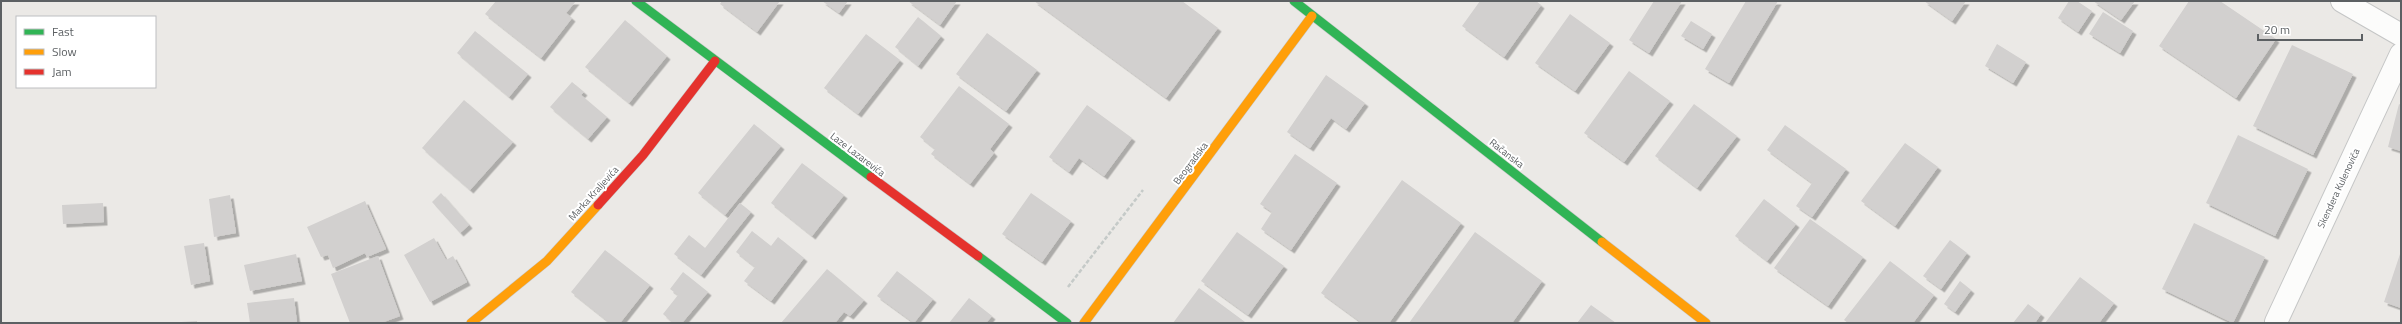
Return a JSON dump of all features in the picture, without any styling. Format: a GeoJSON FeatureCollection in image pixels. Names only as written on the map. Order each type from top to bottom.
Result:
{"type":"FeatureCollection","features":[{"type":"Feature","properties":{"kind":"street","name":"Laze Lazarevića"},"geometry":{"type":"LineString","coordinates":[[636,1],[1067,323]]}},
{"type":"Feature","properties":{"kind":"street","name":"Račanska"},"geometry":{"type":"LineString","coordinates":[[1294,1],[1706,323]]}},
{"type":"Feature","properties":{"kind":"street"},"geometry":{"type":"LineString","coordinates":[[2342,1],[2401,35]]}},
{"type":"Feature","properties":{"kind":"street","name":"Beogradska"},"geometry":{"type":"LineString","coordinates":[[1084,323],[1312,16]]}},
{"type":"Feature","properties":{"kind":"street","name":"Skendera Kulenovića"},"geometry":{"type":"LineString","coordinates":[[2276,322],[2401,54]]}},
{"type":"Feature","properties":{"kind":"street","name":"Marka Kraljevića"},"geometry":{"type":"LineString","coordinates":[[470,323],[547,261],[643,155],[715,60]]}},
{"type":"Feature","properties":{"kind":"building"},"geometry":{"type":"Polygon","coordinates":[[[496,1],[576,1],[566,13],[572,18],[541,58],[485,14],[496,1]]]}},
{"type":"Feature","properties":{"kind":"building"},"geometry":{"type":"Polygon","coordinates":[[[722,1],[780,1],[757,32],[720,4],[722,1]]]}},
{"type":"Feature","properties":{"kind":"building"},"geometry":{"type":"Polygon","coordinates":[[[822,1],[848,1],[839,13],[822,1]]]}},
{"type":"Feature","properties":{"kind":"building"},"geometry":{"type":"Polygon","coordinates":[[[908,1],[957,1],[940,25],[908,1]]]}},
{"type":"Feature","properties":{"kind":"building"},"geometry":{"type":"Polygon","coordinates":[[[1034,1],[1182,1],[1218,28],[1166,98],[1034,1]]]}},
{"type":"Feature","properties":{"kind":"building"},"geometry":{"type":"Polygon","coordinates":[[[1480,1],[1536,1],[1541,5],[1504,57],[1462,26],[1480,1]]]}},
{"type":"Feature","properties":{"kind":"building"},"geometry":{"type":"Polygon","coordinates":[[[1654,1],[1682,1],[1649,53],[1629,40],[1654,1]]]}},
{"type":"Feature","properties":{"kind":"building"},"geometry":{"type":"Polygon","coordinates":[[[1746,1],[1778,1],[1729,83],[1705,69],[1746,1]]]}},
{"type":"Feature","properties":{"kind":"building"},"geometry":{"type":"Polygon","coordinates":[[[1924,1],[1966,1],[1952,21],[1924,1]]]}},
{"type":"Feature","properties":{"kind":"building"},"geometry":{"type":"Polygon","coordinates":[[[2069,1],[2077,1],[2092,11],[2078,32],[2058,18],[2069,1]]]}},
{"type":"Feature","properties":{"kind":"building"},"geometry":{"type":"Polygon","coordinates":[[[2093,1],[2135,1],[2121,20],[2093,1]]]}},
{"type":"Feature","properties":{"kind":"building"},"geometry":{"type":"Polygon","coordinates":[[[2189,1],[2220,1],[2276,39],[2236,98],[2159,46],[2189,1]]]}},
{"type":"Feature","properties":{"kind":"building"},"geometry":{"type":"Polygon","coordinates":[[[2103,12],[2133,31],[2120,53],[2089,34],[2103,12]]]}},
{"type":"Feature","properties":{"kind":"building"},"geometry":{"type":"Polygon","coordinates":[[[1570,14],[1610,43],[1575,91],[1535,63],[1570,14]]]}},
{"type":"Feature","properties":{"kind":"building"},"geometry":{"type":"Polygon","coordinates":[[[918,17],[941,36],[918,66],[895,47],[918,17]]]}},
{"type":"Feature","properties":{"kind":"building"},"geometry":{"type":"Polygon","coordinates":[[[625,20],[667,56],[629,103],[585,67],[625,20]]]}},
{"type":"Feature","properties":{"kind":"building"},"geometry":{"type":"Polygon","coordinates":[[[1691,21],[1712,34],[1703,49],[1681,36],[1691,21]]]}},
{"type":"Feature","properties":{"kind":"building"},"geometry":{"type":"Polygon","coordinates":[[[475,31],[528,74],[509,97],[457,53],[475,31]]]}},
{"type":"Feature","properties":{"kind":"building"},"geometry":{"type":"Polygon","coordinates":[[[987,33],[1037,70],[1006,111],[956,74],[987,33]]]}},
{"type":"Feature","properties":{"kind":"building"},"geometry":{"type":"Polygon","coordinates":[[[866,34],[900,60],[858,114],[824,88],[866,34]]]}},
{"type":"Feature","properties":{"kind":"building"},"geometry":{"type":"Polygon","coordinates":[[[1997,44],[2026,62],[2013,83],[1985,66],[1997,44]]]}},
{"type":"Feature","properties":{"kind":"building"},"geometry":{"type":"Polygon","coordinates":[[[2292,45],[2353,74],[2313,155],[2253,126],[2292,45]]]}},
{"type":"Feature","properties":{"kind":"building"},"geometry":{"type":"Polygon","coordinates":[[[1629,71],[1670,101],[1624,162],[1584,133],[1629,71]]]}},
{"type":"Feature","properties":{"kind":"building"},"geometry":{"type":"Polygon","coordinates":[[[1326,75],[1365,103],[1346,129],[1331,118],[1310,148],[1287,132],[1326,75]]]}},
{"type":"Feature","properties":{"kind":"building"},"geometry":{"type":"Polygon","coordinates":[[[572,82],[584,92],[581,95],[607,117],[588,139],[550,107],[572,82]]]}},
{"type":"Feature","properties":{"kind":"building"},"geometry":{"type":"Polygon","coordinates":[[[959,86],[1009,124],[990,149],[994,153],[970,184],[931,154],[935,149],[920,137],[959,86]]]}},
{"type":"Feature","properties":{"kind":"building"},"geometry":{"type":"Polygon","coordinates":[[[464,100],[513,142],[470,190],[422,148],[464,100]]]}},
{"type":"Feature","properties":{"kind":"building"},"geometry":{"type":"Polygon","coordinates":[[[1694,104],[1737,136],[1697,188],[1655,156],[1694,104]]]}},
{"type":"Feature","properties":{"kind":"building"},"geometry":{"type":"Polygon","coordinates":[[[2399,104],[2401,105],[2401,151],[2388,147],[2399,104]]]}},
{"type":"Feature","properties":{"kind":"building"},"geometry":{"type":"Polygon","coordinates":[[[1087,105],[1132,138],[1104,176],[1079,158],[1069,172],[1049,157],[1087,105]]]}},
{"type":"Feature","properties":{"kind":"building"},"geometry":{"type":"Polygon","coordinates":[[[754,124],[781,146],[725,215],[698,193],[754,124]]]}},
{"type":"Feature","properties":{"kind":"building"},"geometry":{"type":"Polygon","coordinates":[[[1785,125],[1846,169],[1812,217],[1796,206],[1812,183],[1767,150],[1785,125]]]}},
{"type":"Feature","properties":{"kind":"building"},"geometry":{"type":"Polygon","coordinates":[[[2238,135],[2308,169],[2275,236],[2206,203],[2238,135]]]}},
{"type":"Feature","properties":{"kind":"building"},"geometry":{"type":"Polygon","coordinates":[[[1905,143],[1938,167],[1895,226],[1861,201],[1905,143]]]}},
{"type":"Feature","properties":{"kind":"building"},"geometry":{"type":"Polygon","coordinates":[[[1295,154],[1337,183],[1291,250],[1261,229],[1272,212],[1260,204],[1295,154]]]}},
{"type":"Feature","properties":{"kind":"building"},"geometry":{"type":"Polygon","coordinates":[[[802,163],[844,195],[812,236],[771,203],[802,163]]]}},
{"type":"Feature","properties":{"kind":"building"},"geometry":{"type":"Polygon","coordinates":[[[1402,180],[1461,223],[1389,323],[1362,323],[1321,293],[1402,180]]]}},
{"type":"Feature","properties":{"kind":"building"},"geometry":{"type":"Polygon","coordinates":[[[441,193],[469,225],[460,233],[432,202],[441,193]]]}},
{"type":"Feature","properties":{"kind":"building"},"geometry":{"type":"Polygon","coordinates":[[[1031,193],[1071,221],[1042,262],[1002,234],[1031,193]]]}},
{"type":"Feature","properties":{"kind":"building"},"geometry":{"type":"Polygon","coordinates":[[[230,195],[236,233],[214,237],[209,199],[230,195]]]}},
{"type":"Feature","properties":{"kind":"building"},"geometry":{"type":"Polygon","coordinates":[[[1764,199],[1796,224],[1767,261],[1735,236],[1764,199]]]}},
{"type":"Feature","properties":{"kind":"building"},"geometry":{"type":"Polygon","coordinates":[[[365,201],[386,249],[367,257],[365,253],[333,268],[328,255],[321,257],[307,227],[365,201]]]}},
{"type":"Feature","properties":{"kind":"building"},"geometry":{"type":"Polygon","coordinates":[[[103,203],[104,222],[63,224],[62,205],[103,203]]]}},
{"type":"Feature","properties":{"kind":"building"},"geometry":{"type":"Polygon","coordinates":[[[740,203],[751,212],[701,275],[674,254],[689,235],[705,248],[740,203]]]}},
{"type":"Feature","properties":{"kind":"building"},"geometry":{"type":"Polygon","coordinates":[[[1810,219],[1863,257],[1828,306],[1774,268],[1810,219]]]}},
{"type":"Feature","properties":{"kind":"building"},"geometry":{"type":"Polygon","coordinates":[[[2194,223],[2265,257],[2233,323],[2162,289],[2194,223]]]}},
{"type":"Feature","properties":{"kind":"building"},"geometry":{"type":"Polygon","coordinates":[[[752,231],[771,246],[778,237],[804,258],[771,301],[744,281],[755,267],[736,252],[752,231]]]}},
{"type":"Feature","properties":{"kind":"building"},"geometry":{"type":"Polygon","coordinates":[[[1237,232],[1284,266],[1248,315],[1201,281],[1237,232]]]}},
{"type":"Feature","properties":{"kind":"building"},"geometry":{"type":"Polygon","coordinates":[[[1475,232],[1542,281],[1512,323],[1409,323],[1475,232]]]}},
{"type":"Feature","properties":{"kind":"building"},"geometry":{"type":"Polygon","coordinates":[[[434,238],[446,260],[453,256],[467,282],[430,302],[404,255],[434,238]]]}},
{"type":"Feature","properties":{"kind":"building"},"geometry":{"type":"Polygon","coordinates":[[[1950,240],[1967,253],[1941,289],[1923,276],[1950,240]]]}},
{"type":"Feature","properties":{"kind":"building"},"geometry":{"type":"Polygon","coordinates":[[[204,243],[210,281],[191,285],[184,246],[204,243]]]}},
{"type":"Feature","properties":{"kind":"building"},"geometry":{"type":"Polygon","coordinates":[[[605,250],[650,285],[620,323],[610,323],[571,292],[605,250]]]}},
{"type":"Feature","properties":{"kind":"building"},"geometry":{"type":"Polygon","coordinates":[[[2401,251],[2401,308],[2384,302],[2401,251]]]}},
{"type":"Feature","properties":{"kind":"building"},"geometry":{"type":"Polygon","coordinates":[[[296,254],[302,281],[250,291],[244,265],[296,254]]]}},
{"type":"Feature","properties":{"kind":"building"},"geometry":{"type":"Polygon","coordinates":[[[378,256],[400,316],[381,323],[350,323],[331,274],[378,256]]]}},
{"type":"Feature","properties":{"kind":"building"},"geometry":{"type":"Polygon","coordinates":[[[1890,261],[1934,295],[1913,323],[1848,323],[1844,320],[1890,261]]]}},
{"type":"Feature","properties":{"kind":"building"},"geometry":{"type":"Polygon","coordinates":[[[827,269],[864,300],[850,316],[844,312],[835,323],[781,323],[827,269]]]}},
{"type":"Feature","properties":{"kind":"building"},"geometry":{"type":"Polygon","coordinates":[[[897,271],[933,299],[914,323],[877,296],[897,271]]]}},
{"type":"Feature","properties":{"kind":"building"},"geometry":{"type":"Polygon","coordinates":[[[683,272],[708,292],[682,323],[673,323],[663,314],[678,295],[670,289],[683,272]]]}},
{"type":"Feature","properties":{"kind":"building"},"geometry":{"type":"Polygon","coordinates":[[[2080,277],[2114,303],[2099,323],[2045,323],[2080,277]]]}},
{"type":"Feature","properties":{"kind":"building"},"geometry":{"type":"Polygon","coordinates":[[[1960,281],[1971,290],[1955,312],[1944,304],[1960,281]]]}},
{"type":"Feature","properties":{"kind":"building"},"geometry":{"type":"Polygon","coordinates":[[[1199,288],[1245,322],[1173,323],[1199,288]]]}},
{"type":"Feature","properties":{"kind":"building"},"geometry":{"type":"Polygon","coordinates":[[[294,298],[297,323],[250,323],[247,303],[294,298]]]}},
{"type":"Feature","properties":{"kind":"building"},"geometry":{"type":"Polygon","coordinates":[[[969,298],[992,316],[986,323],[949,323],[969,298]]]}},
{"type":"Feature","properties":{"kind":"building"},"geometry":{"type":"Polygon","coordinates":[[[2028,304],[2041,314],[2035,323],[2013,323],[2028,304]]]}},
{"type":"Feature","properties":{"kind":"building"},"geometry":{"type":"Polygon","coordinates":[[[1591,305],[1616,323],[1577,323],[1591,305]]]}},
{"type":"Feature","properties":{"kind":"building"},"geometry":{"type":"Polygon","coordinates":[[[197,321],[197,323],[181,323],[181,322],[197,321]]]}},
{"type":"Feature","properties":{"kind":"traffic: fast"},"geometry":{"type":"LineString","coordinates":[[636,1],[871,177]]}},
{"type":"Feature","properties":{"kind":"traffic: fast"},"geometry":{"type":"LineString","coordinates":[[1294,1],[1602,242]]}},
{"type":"Feature","properties":{"kind":"traffic: fast"},"geometry":{"type":"LineString","coordinates":[[978,256],[1067,323]]}},
{"type":"Feature","properties":{"kind":"traffic: slow"},"geometry":{"type":"LineString","coordinates":[[1084,323],[1312,16]]}},
{"type":"Feature","properties":{"kind":"traffic: slow"},"geometry":{"type":"LineString","coordinates":[[471,323],[547,261],[598,205]]}},
{"type":"Feature","properties":{"kind":"traffic: slow"},"geometry":{"type":"LineString","coordinates":[[1602,242],[1706,323]]}},
{"type":"Feature","properties":{"kind":"traffic: jam"},"geometry":{"type":"LineString","coordinates":[[598,205],[643,155],[715,61]]}},
{"type":"Feature","properties":{"kind":"traffic: jam"},"geometry":{"type":"LineString","coordinates":[[871,177],[978,256]]}}]}
